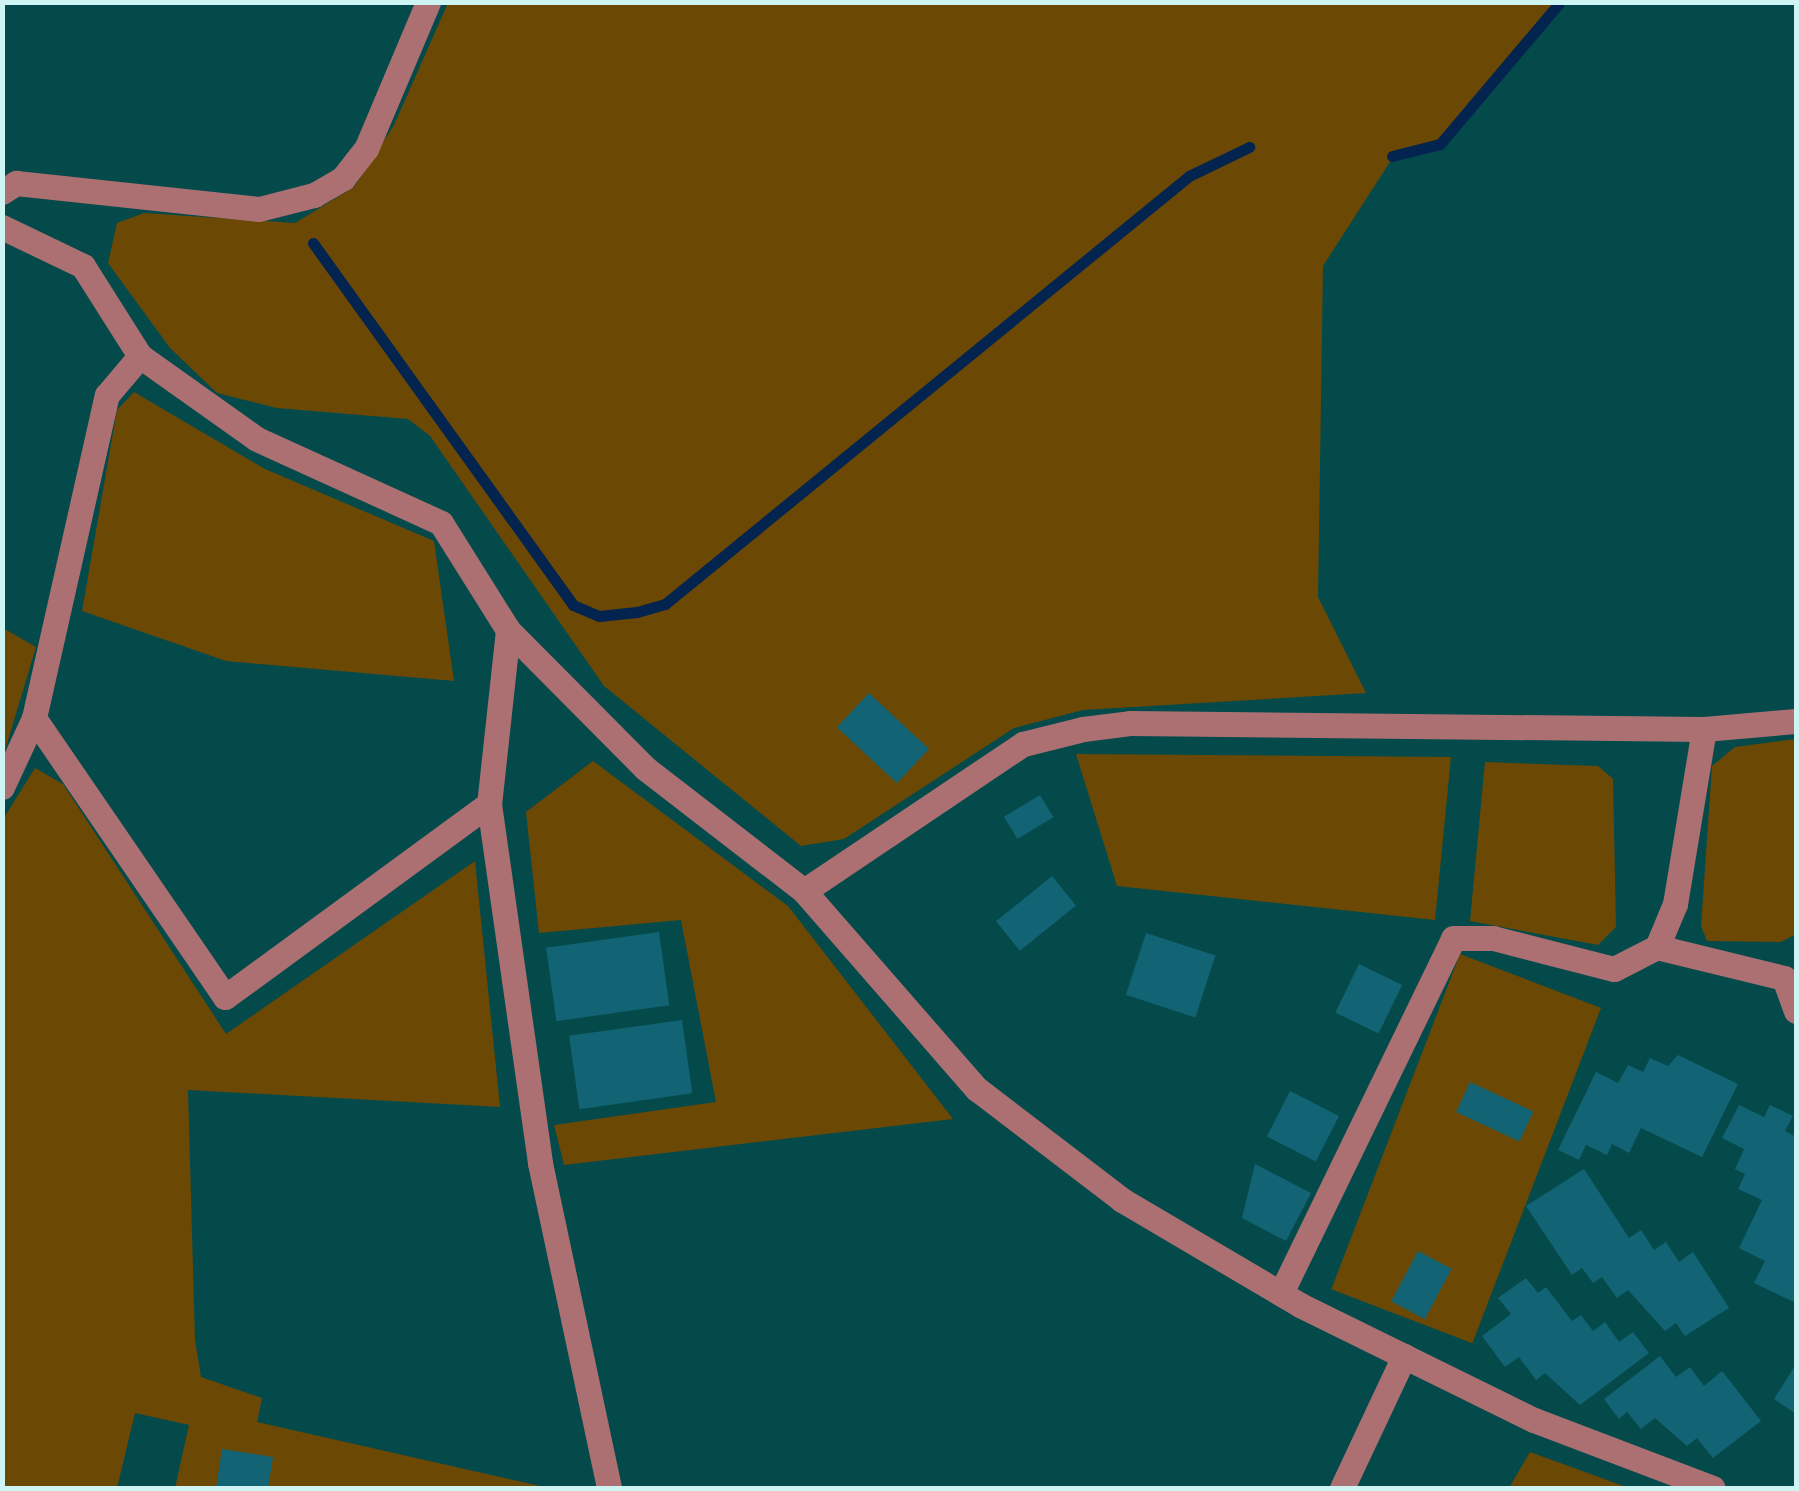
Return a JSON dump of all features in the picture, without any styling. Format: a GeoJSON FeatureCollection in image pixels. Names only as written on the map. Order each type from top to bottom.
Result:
{"type":"FeatureCollection","features":[{"type":"Feature","properties":{"kind":"street"},"geometry":{"type":"LineString","coordinates":[[2,192],[16,183],[259,209],[314,195],[343,178],[366,149],[428,2]]}},
{"type":"Feature","properties":{"kind":"street"},"geometry":{"type":"LineString","coordinates":[[2,227],[83,266],[140,356],[257,439],[441,523],[508,630],[645,768],[804,890],[977,1089],[1122,1200],[1281,1293],[1534,1420],[1712,1488]]}},
{"type":"Feature","properties":{"kind":"street"},"geometry":{"type":"LineString","coordinates":[[2,788],[34,718],[107,395],[140,356]]}},
{"type":"Feature","properties":{"kind":"street"},"geometry":{"type":"LineString","coordinates":[[508,630],[489,804],[540,1163],[610,1488]]}},
{"type":"Feature","properties":{"kind":"street"},"geometry":{"type":"LineString","coordinates":[[34,718],[225,996],[489,804]]}},
{"type":"Feature","properties":{"kind":"street"},"geometry":{"type":"LineString","coordinates":[[804,890],[1023,744],[1083,729],[1130,723],[1704,730],[1796,721]]}},
{"type":"Feature","properties":{"kind":"street"},"geometry":{"type":"LineString","coordinates":[[1281,1293],[1453,938],[1494,938],[1614,969],[1657,947],[1675,904],[1704,730]]}},
{"type":"Feature","properties":{"kind":"street"},"geometry":{"type":"LineString","coordinates":[[1657,947],[1784,978],[1796,1011]]}},
{"type":"Feature","properties":{"kind":"street"},"geometry":{"type":"LineString","coordinates":[[1342,1488],[1404,1356]]}},
{"type":"Feature","properties":{"kind":"shaded area"},"geometry":{"type":"Polygon","coordinates":[[[448,3],[1562,3],[1442,144],[1395,154],[1323,266],[1318,597],[1366,693],[1083,710],[1014,728],[844,839],[801,846],[604,686],[430,436],[408,419],[277,408],[217,393],[170,348],[108,263],[117,223],[144,213],[295,223],[354,187],[394,125],[448,3]]]}},
{"type":"Feature","properties":{"kind":"shaded area"},"geometry":{"type":"Polygon","coordinates":[[[134,392],[265,469],[434,541],[454,681],[226,661],[82,611],[117,410],[134,392]]]}},
{"type":"Feature","properties":{"kind":"shaded area"},"geometry":{"type":"Polygon","coordinates":[[[3,628],[36,647],[3,757],[3,628]]]}},
{"type":"Feature","properties":{"kind":"shaded area"},"geometry":{"type":"Polygon","coordinates":[[[1796,739],[1796,934],[1781,942],[1707,941],[1701,926],[1712,766],[1735,747],[1796,739]]]}},
{"type":"Feature","properties":{"kind":"shaded area"},"geometry":{"type":"Polygon","coordinates":[[[1076,754],[1451,757],[1435,920],[1117,886],[1076,754]]]}},
{"type":"Feature","properties":{"kind":"shaded area"},"geometry":{"type":"Polygon","coordinates":[[[593,761],[788,906],[953,1119],[564,1165],[554,1125],[716,1102],[681,920],[539,933],[526,812],[593,761]]]}},
{"type":"Feature","properties":{"kind":"shaded area"},"geometry":{"type":"Polygon","coordinates":[[[1485,762],[1598,766],[1613,779],[1616,927],[1598,945],[1470,921],[1485,762]]]}},
{"type":"Feature","properties":{"kind":"shaded area"},"geometry":{"type":"Polygon","coordinates":[[[35,768],[63,784],[226,1034],[475,861],[500,1107],[188,1090],[195,1340],[201,1377],[262,1398],[257,1422],[549,1488],[175,1488],[189,1425],[135,1413],[117,1488],[3,1488],[2,821],[35,768]]]}},
{"type":"Feature","properties":{"kind":"shaded area"},"geometry":{"type":"Polygon","coordinates":[[[1460,954],[1601,1008],[1472,1343],[1331,1289],[1460,954]]]}},
{"type":"Feature","properties":{"kind":"shaded area"},"geometry":{"type":"Polygon","coordinates":[[[1530,1452],[1629,1488],[1509,1488],[1530,1452]]]}},
{"type":"Feature","properties":{"kind":"building"},"geometry":{"type":"Polygon","coordinates":[[[869,693],[929,749],[897,783],[837,727],[869,693]]]}},
{"type":"Feature","properties":{"kind":"building"},"geometry":{"type":"Polygon","coordinates":[[[1040,795],[1053,817],[1017,839],[1004,817],[1040,795]]]}},
{"type":"Feature","properties":{"kind":"building"},"geometry":{"type":"Polygon","coordinates":[[[1052,876],[1076,906],[1020,951],[996,921],[1052,876]]]}},
{"type":"Feature","properties":{"kind":"building"},"geometry":{"type":"Polygon","coordinates":[[[659,932],[669,1005],[556,1021],[546,948],[659,932]]]}},
{"type":"Feature","properties":{"kind":"building"},"geometry":{"type":"Polygon","coordinates":[[[1146,933],[1215,956],[1195,1017],[1126,995],[1146,933]]]}},
{"type":"Feature","properties":{"kind":"building"},"geometry":{"type":"Polygon","coordinates":[[[1359,964],[1402,985],[1378,1034],[1335,1013],[1359,964]]]}},
{"type":"Feature","properties":{"kind":"building"},"geometry":{"type":"Polygon","coordinates":[[[682,1020],[692,1093],[579,1109],[569,1036],[682,1020]]]}},
{"type":"Feature","properties":{"kind":"building"},"geometry":{"type":"Polygon","coordinates":[[[1678,1055],[1738,1084],[1702,1157],[1641,1128],[1629,1153],[1612,1144],[1607,1155],[1586,1145],[1579,1160],[1558,1150],[1596,1072],[1618,1083],[1628,1065],[1643,1072],[1650,1058],[1668,1066],[1678,1055]]]}},
{"type":"Feature","properties":{"kind":"building"},"geometry":{"type":"Polygon","coordinates":[[[1470,1082],[1533,1112],[1519,1141],[1456,1112],[1470,1082]]]}},
{"type":"Feature","properties":{"kind":"building"},"geometry":{"type":"Polygon","coordinates":[[[1290,1091],[1339,1116],[1316,1161],[1267,1136],[1290,1091]]]}},
{"type":"Feature","properties":{"kind":"building"},"geometry":{"type":"Polygon","coordinates":[[[1739,1105],[1764,1117],[1770,1105],[1793,1116],[1785,1131],[1796,1137],[1796,1303],[1754,1283],[1765,1261],[1739,1248],[1762,1200],[1738,1189],[1745,1174],[1735,1169],[1744,1149],[1722,1138],[1739,1105]]]}},
{"type":"Feature","properties":{"kind":"building"},"geometry":{"type":"Polygon","coordinates":[[[1255,1164],[1311,1193],[1286,1241],[1242,1218],[1255,1164]]]}},
{"type":"Feature","properties":{"kind":"building"},"geometry":{"type":"Polygon","coordinates":[[[1584,1169],[1629,1238],[1641,1230],[1654,1250],[1666,1242],[1679,1262],[1693,1252],[1729,1308],[1685,1336],[1676,1323],[1665,1331],[1628,1290],[1617,1298],[1602,1277],[1593,1283],[1582,1268],[1572,1275],[1526,1206],[1584,1169]]]}},
{"type":"Feature","properties":{"kind":"building"},"geometry":{"type":"Polygon","coordinates":[[[1418,1251],[1452,1269],[1425,1319],[1391,1301],[1418,1251]]]}},
{"type":"Feature","properties":{"kind":"building"},"geometry":{"type":"Polygon","coordinates":[[[1526,1278],[1538,1293],[1546,1287],[1572,1321],[1581,1315],[1593,1331],[1605,1322],[1619,1342],[1633,1332],[1649,1353],[1580,1405],[1545,1373],[1536,1380],[1519,1357],[1505,1367],[1482,1336],[1511,1314],[1498,1298],[1526,1278]]]}},
{"type":"Feature","properties":{"kind":"building"},"geometry":{"type":"Polygon","coordinates":[[[1660,1356],[1676,1377],[1690,1367],[1704,1386],[1722,1371],[1761,1421],[1713,1458],[1697,1438],[1687,1446],[1655,1418],[1641,1429],[1627,1412],[1619,1419],[1604,1399],[1660,1356]]]}},
{"type":"Feature","properties":{"kind":"building"},"geometry":{"type":"Polygon","coordinates":[[[1796,1364],[1796,1414],[1774,1399],[1796,1364]]]}},
{"type":"Feature","properties":{"kind":"building"},"geometry":{"type":"Polygon","coordinates":[[[222,1449],[273,1457],[268,1488],[216,1488],[222,1449]]]}},
{"type":"Feature","properties":{"kind":"waterway"},"geometry":{"type":"LineString","coordinates":[[1392,156],[1440,144],[1560,2]]}},
{"type":"Feature","properties":{"kind":"waterway"},"geometry":{"type":"LineString","coordinates":[[313,243],[573,605],[599,616],[665,604],[1189,176],[1249,147]]}}]}
